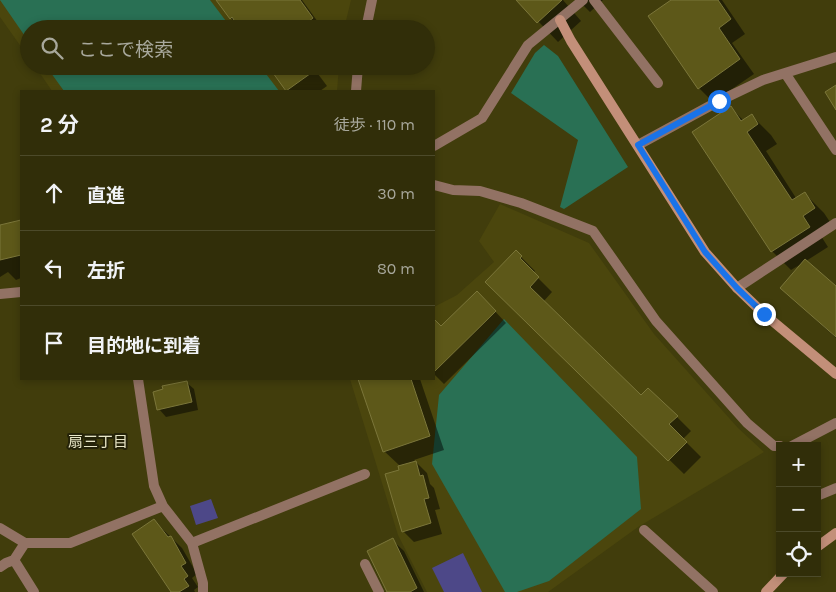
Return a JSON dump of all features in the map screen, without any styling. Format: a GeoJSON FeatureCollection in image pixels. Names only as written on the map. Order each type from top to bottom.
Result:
{"type":"FeatureCollection","features":[{"type":"Feature","properties":{"kind":"street"},"geometry":{"type":"LineString","coordinates":[[368,20],[372,0]]}},
{"type":"Feature","properties":{"kind":"street"},"geometry":{"type":"LineString","coordinates":[[435,145],[482,118],[528,46],[583,0]]}},
{"type":"Feature","properties":{"kind":"street"},"geometry":{"type":"LineString","coordinates":[[594,0],[658,83]]}},
{"type":"Feature","properties":{"kind":"street"},"geometry":{"type":"LineString","coordinates":[[560,20],[570,40],[705,252],[737,288],[764,314],[836,374]]}},
{"type":"Feature","properties":{"kind":"street"},"geometry":{"type":"LineString","coordinates":[[638,145],[719,101],[763,80],[836,57]]}},
{"type":"Feature","properties":{"kind":"street"},"geometry":{"type":"LineString","coordinates":[[785,73],[836,150]]}},
{"type":"Feature","properties":{"kind":"street"},"geometry":{"type":"LineString","coordinates":[[356,90],[357,75]]}},
{"type":"Feature","properties":{"kind":"street"},"geometry":{"type":"LineString","coordinates":[[435,185],[452,190],[480,191],[521,202],[593,231],[656,321],[747,423],[776,446]]}},
{"type":"Feature","properties":{"kind":"street"},"geometry":{"type":"LineString","coordinates":[[737,288],[836,223]]}},
{"type":"Feature","properties":{"kind":"street"},"geometry":{"type":"LineString","coordinates":[[0,294],[20,292]]}},
{"type":"Feature","properties":{"kind":"street"},"geometry":{"type":"LineString","coordinates":[[138,380],[154,486],[162,506],[192,543],[203,583],[203,592]]}},
{"type":"Feature","properties":{"kind":"street"},"geometry":{"type":"LineString","coordinates":[[800,442],[836,424]]}},
{"type":"Feature","properties":{"kind":"street"},"geometry":{"type":"LineString","coordinates":[[192,543],[365,474]]}},
{"type":"Feature","properties":{"kind":"street"},"geometry":{"type":"LineString","coordinates":[[821,494],[836,488]]}},
{"type":"Feature","properties":{"kind":"street"},"geometry":{"type":"LineString","coordinates":[[0,528],[25,543],[70,543],[162,506]]}},
{"type":"Feature","properties":{"kind":"street"},"geometry":{"type":"LineString","coordinates":[[644,530],[713,592]]}},
{"type":"Feature","properties":{"kind":"street"},"geometry":{"type":"LineString","coordinates":[[821,544],[836,533]]}},
{"type":"Feature","properties":{"kind":"street"},"geometry":{"type":"LineString","coordinates":[[0,567],[14,560],[25,543]]}},
{"type":"Feature","properties":{"kind":"street"},"geometry":{"type":"LineString","coordinates":[[14,560],[34,592]]}},
{"type":"Feature","properties":{"kind":"street"},"geometry":{"type":"LineString","coordinates":[[365,564],[379,592]]}},
{"type":"Feature","properties":{"kind":"street"},"geometry":{"type":"LineString","coordinates":[[766,592],[780,577]]}},
{"type":"Feature","properties":{"kind":"shaded area"},"geometry":{"type":"Polygon","coordinates":[[[0,0],[351,0],[346,20],[20,20],[20,45],[0,17],[0,0]]]}},
{"type":"Feature","properties":{"kind":"shaded area"},"geometry":{"type":"Polygon","coordinates":[[[41,75],[338,75],[337,90],[51,90],[41,75]]]}},
{"type":"Feature","properties":{"kind":"shaded area"},"geometry":{"type":"Polygon","coordinates":[[[500,204],[589,243],[654,334],[738,428],[764,452],[638,527],[548,592],[427,592],[398,535],[350,380],[435,380],[435,306],[457,295],[494,262],[479,241],[500,204]]]}},
{"type":"Feature","properties":{"kind":"shaded area"},"geometry":{"type":"Polygon","coordinates":[[[211,499],[218,518],[196,525],[190,506],[211,499]]]}},
{"type":"Feature","properties":{"kind":"shaded area"},"geometry":{"type":"Polygon","coordinates":[[[463,553],[482,592],[444,592],[432,568],[463,553]]]}},
{"type":"Feature","properties":{"kind":"green space"},"geometry":{"type":"Polygon","coordinates":[[[0,0],[210,0],[225,20],[20,20],[20,29],[0,0]]]}},
{"type":"Feature","properties":{"kind":"green space"},"geometry":{"type":"Polygon","coordinates":[[[544,45],[558,56],[628,167],[564,209],[560,207],[578,140],[511,93],[535,53],[544,45]]]}},
{"type":"Feature","properties":{"kind":"green space"},"geometry":{"type":"Polygon","coordinates":[[[52,75],[267,75],[278,90],[63,90],[52,75]]]}},
{"type":"Feature","properties":{"kind":"green space"},"geometry":{"type":"Polygon","coordinates":[[[504,319],[637,457],[641,509],[549,581],[517,592],[505,592],[432,464],[439,395],[504,319]]]}},
{"type":"Feature","properties":{"kind":"building"},"geometry":{"type":"Polygon","coordinates":[[[216,0],[300,0],[313,18],[310,20],[234,20],[232,17],[230,19],[216,0]]]}},
{"type":"Feature","properties":{"kind":"building"},"geometry":{"type":"Polygon","coordinates":[[[516,0],[562,0],[537,23],[516,0]]]}},
{"type":"Feature","properties":{"kind":"building"},"geometry":{"type":"Polygon","coordinates":[[[671,0],[718,0],[731,19],[719,28],[740,59],[698,89],[648,16],[671,0]]]}},
{"type":"Feature","properties":{"kind":"building"},"geometry":{"type":"Polygon","coordinates":[[[274,75],[308,75],[287,90],[285,90],[274,75]]]}},
{"type":"Feature","properties":{"kind":"building"},"geometry":{"type":"Polygon","coordinates":[[[836,85],[836,110],[825,92],[836,85]]]}},
{"type":"Feature","properties":{"kind":"building"},"geometry":{"type":"Polygon","coordinates":[[[731,106],[741,121],[752,114],[758,124],[747,132],[792,200],[805,192],[815,208],[803,216],[810,227],[771,252],[692,132],[731,106]]]}},
{"type":"Feature","properties":{"kind":"building"},"geometry":{"type":"Polygon","coordinates":[[[20,220],[20,255],[0,260],[0,225],[20,220]]]}},
{"type":"Feature","properties":{"kind":"building"},"geometry":{"type":"Polygon","coordinates":[[[516,250],[522,256],[520,258],[539,277],[530,287],[641,395],[648,388],[678,416],[669,424],[687,442],[668,461],[485,282],[516,250]]]}},
{"type":"Feature","properties":{"kind":"building"},"geometry":{"type":"Polygon","coordinates":[[[805,259],[836,286],[836,337],[780,288],[805,259]]]}},
{"type":"Feature","properties":{"kind":"building"},"geometry":{"type":"Polygon","coordinates":[[[477,291],[496,311],[435,371],[435,320],[441,326],[477,291]]]}},
{"type":"Feature","properties":{"kind":"building"},"geometry":{"type":"Polygon","coordinates":[[[358,380],[411,380],[430,436],[383,452],[358,380]]]}},
{"type":"Feature","properties":{"kind":"building"},"geometry":{"type":"Polygon","coordinates":[[[187,381],[192,402],[157,410],[153,392],[163,389],[162,386],[187,381]]]}},
{"type":"Feature","properties":{"kind":"building"},"geometry":{"type":"Polygon","coordinates":[[[416,461],[420,476],[423,475],[429,498],[424,499],[431,523],[402,532],[385,474],[399,470],[398,466],[416,461]]]}},
{"type":"Feature","properties":{"kind":"building"},"geometry":{"type":"Polygon","coordinates":[[[154,519],[168,537],[171,536],[186,563],[181,566],[188,576],[184,579],[189,586],[179,592],[171,592],[132,534],[154,519]]]}},
{"type":"Feature","properties":{"kind":"building"},"geometry":{"type":"Polygon","coordinates":[[[393,538],[417,588],[410,592],[387,592],[367,551],[393,538]]]}},
{"type":"Feature","properties":{"kind":"district","name":"扇三丁目"},"geometry":{"type":"Point","coordinates":[98,442]}},
{"type":"Feature","properties":{"kind":"route"},"geometry":{"type":"LineString","coordinates":[[719,101],[638,145],[705,252],[737,288],[764,314]]}}]}
